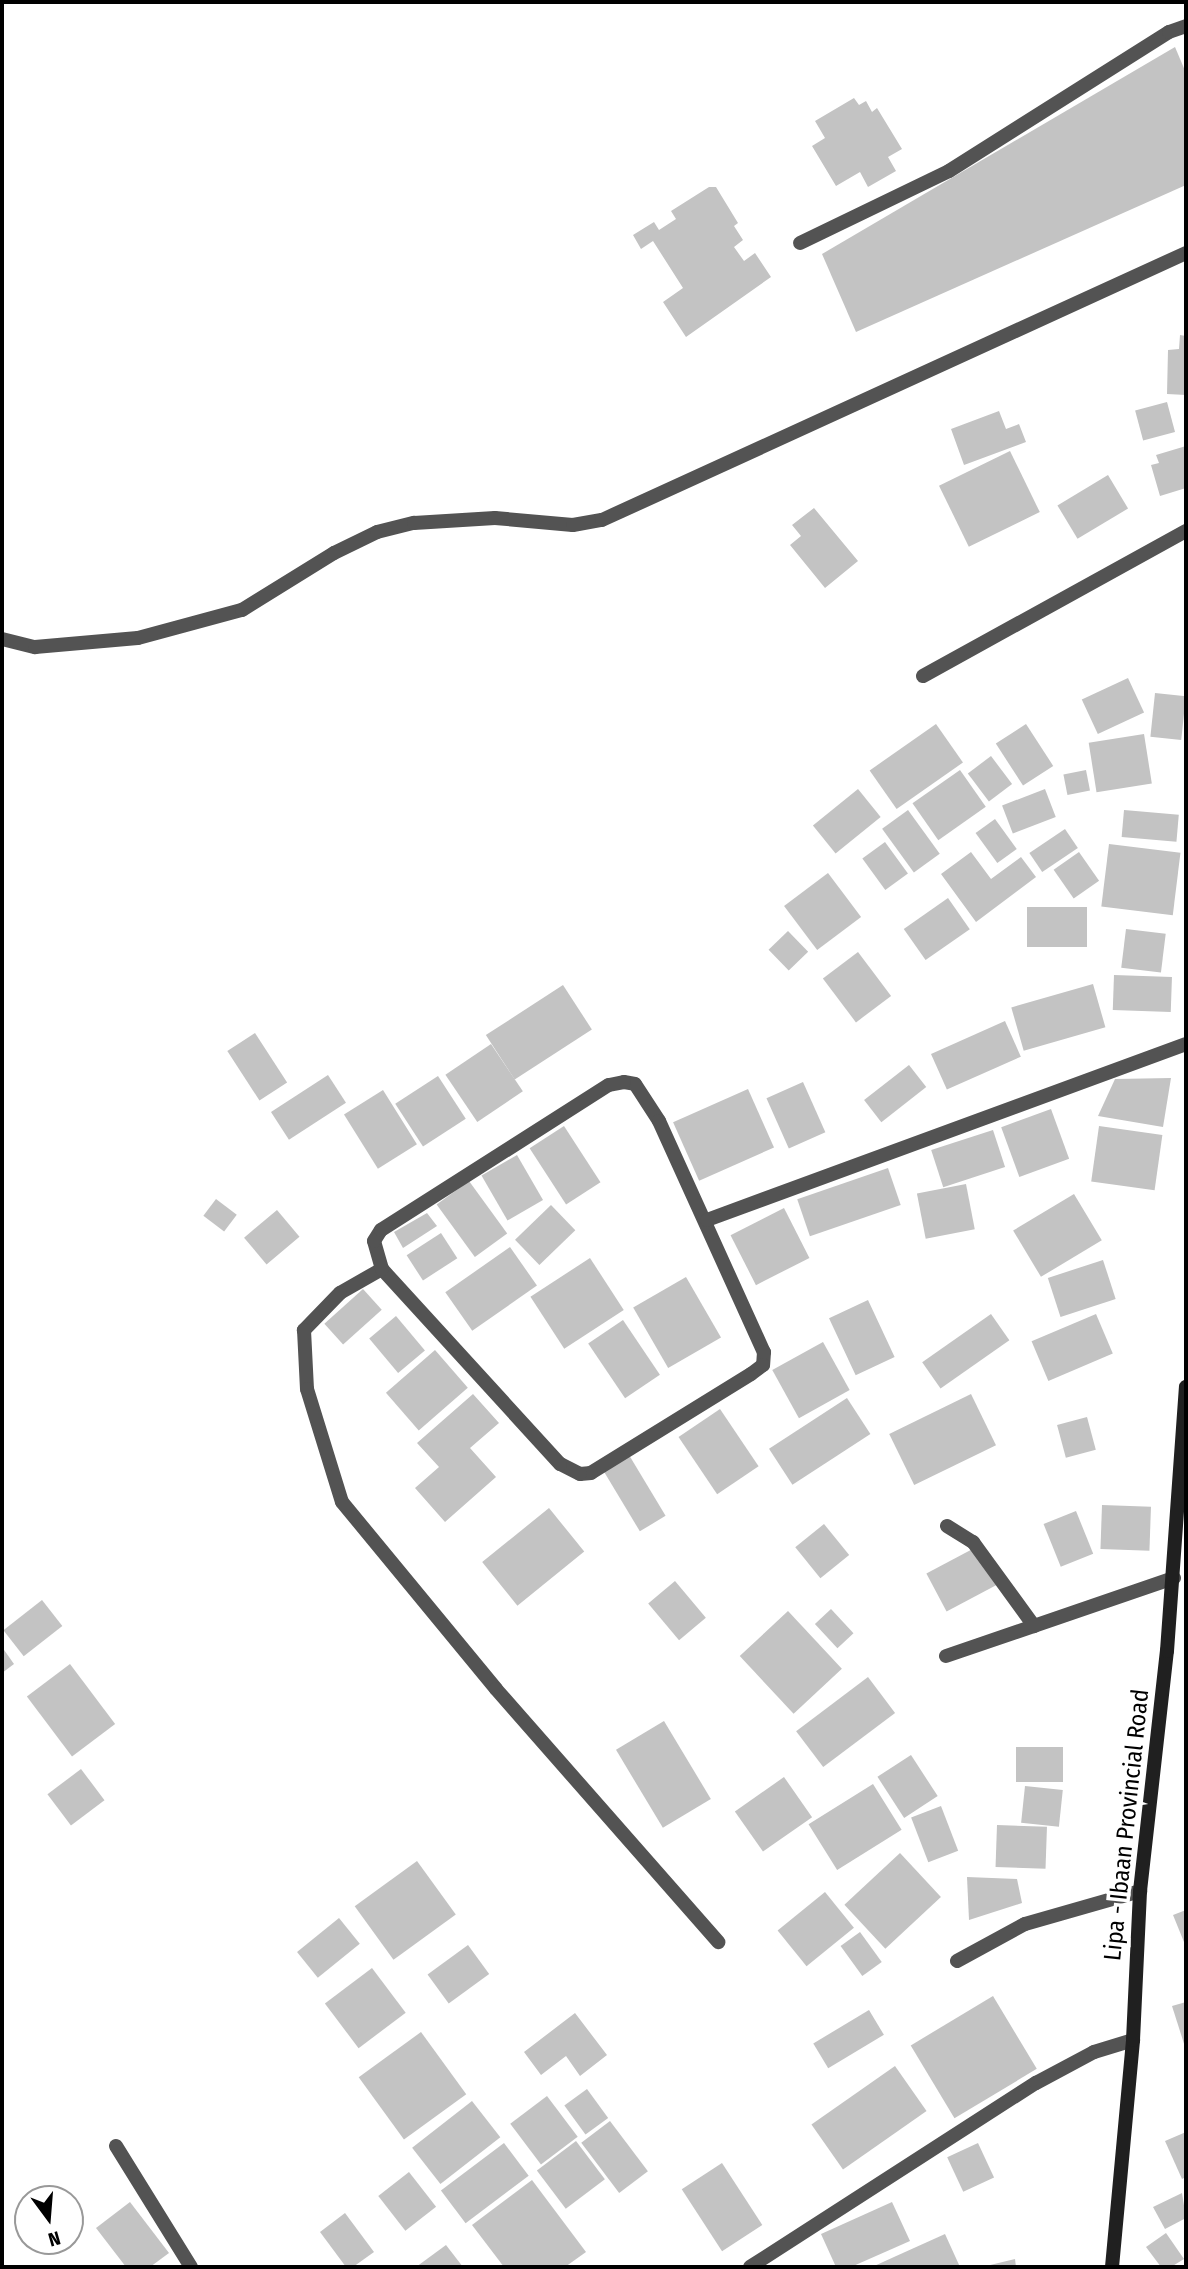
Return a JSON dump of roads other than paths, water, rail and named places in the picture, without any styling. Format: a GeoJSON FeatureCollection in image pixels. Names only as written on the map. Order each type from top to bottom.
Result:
{"type":"FeatureCollection","features":[{"type":"Feature","properties":{"kind":"main road","name":"Lipa - Ibaan Provincial Road"},"geometry":{"type":"LineString","coordinates":[[1112,2267],[1133,2039],[1140,1891],[1174,1578],[1186,1387]]}},
{"type":"Feature","properties":{"kind":"street"},"geometry":{"type":"LineString","coordinates":[[800,243],[949,171],[1169,32],[1186,26]]}},
{"type":"Feature","properties":{"kind":"street"},"geometry":{"type":"LineString","coordinates":[[2,639],[35,647],[138,638],[242,610],[334,553],[377,533],[414,523],[495,519],[573,525],[602,520],[1186,253]]}},
{"type":"Feature","properties":{"kind":"street"},"geometry":{"type":"LineString","coordinates":[[923,676],[1186,531]]}},
{"type":"Feature","properties":{"kind":"street"},"geometry":{"type":"LineString","coordinates":[[707,1220],[1186,1044]]}},
{"type":"Feature","properties":{"kind":"street"},"geometry":{"type":"LineString","coordinates":[[624,1082],[635,1084],[644,1096],[707,1220],[764,1352],[763,1365],[591,1473],[580,1474],[560,1464],[382,1269],[374,1241],[381,1230],[609,1085],[624,1082]]}},
{"type":"Feature","properties":{"kind":"street"},"geometry":{"type":"LineString","coordinates":[[382,1269],[340,1293],[304,1330],[307,1389],[342,1502],[496,1689],[718,1942]]}},
{"type":"Feature","properties":{"kind":"street"},"geometry":{"type":"LineString","coordinates":[[947,1526],[973,1542],[1034,1626]]}},
{"type":"Feature","properties":{"kind":"street"},"geometry":{"type":"LineString","coordinates":[[946,1656],[1174,1578]]}},
{"type":"Feature","properties":{"kind":"street"},"geometry":{"type":"LineString","coordinates":[[957,1961],[1025,1924],[1140,1891]]}},
{"type":"Feature","properties":{"kind":"street"},"geometry":{"type":"LineString","coordinates":[[750,2267],[1036,2083],[1094,2052],[1133,2039]]}},
{"type":"Feature","properties":{"kind":"street"},"geometry":{"type":"LineString","coordinates":[[116,2146],[191,2267]]}}]}
